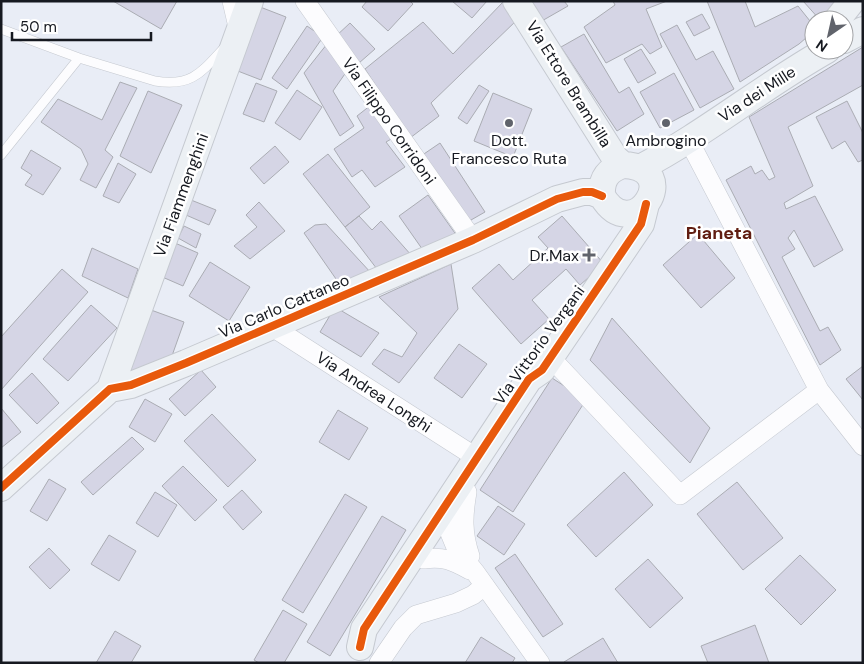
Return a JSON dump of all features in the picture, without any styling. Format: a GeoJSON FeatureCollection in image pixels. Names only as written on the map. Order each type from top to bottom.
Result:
{"type":"FeatureCollection","features":[{"type":"Feature","properties":{"kind":"street"},"geometry":{"type":"LineString","coordinates":[[232,1],[239,31]]}},
{"type":"Feature","properties":{"kind":"street","name":"Via Fiammenghini"},"geometry":{"type":"LineString","coordinates":[[110,388],[250,1]]}},
{"type":"Feature","properties":{"kind":"street","name":"Via Filippo Corridoni"},"geometry":{"type":"LineString","coordinates":[[305,1],[473,240]]}},
{"type":"Feature","properties":{"kind":"street","name":"Via Ettore Brambilla"},"geometry":{"type":"LineString","coordinates":[[516,1],[615,158],[632,166]]}},
{"type":"Feature","properties":{"kind":"street","name":"Via dei Mille"},"geometry":{"type":"LineString","coordinates":[[632,166],[688,139],[804,58]]}},
{"type":"Feature","properties":{"kind":"street"},"geometry":{"type":"LineString","coordinates":[[688,139],[819,390],[863,446]]}},
{"type":"Feature","properties":{"kind":"street","name":"Via dei Mille"},"geometry":{"type":"LineString","coordinates":[[649,198],[673,166],[688,139]]}},
{"type":"Feature","properties":{"kind":"street"},"geometry":{"type":"LineString","coordinates":[[632,166],[645,170],[652,183],[649,198],[634,213],[622,214],[606,202],[604,180],[609,172],[632,166]]}},
{"type":"Feature","properties":{"kind":"street","name":"Via Carlo Cattaneo"},"geometry":{"type":"LineString","coordinates":[[110,388],[130,385],[149,378],[473,240],[557,200],[574,194],[592,192],[606,202]]}},
{"type":"Feature","properties":{"kind":"street","name":"Via Vittorio Vergani"},"geometry":{"type":"LineString","coordinates":[[363,658],[455,504],[477,458],[529,379],[546,363],[641,224],[649,198]]}},
{"type":"Feature","properties":{"kind":"street","name":"Via Vittorio Vergani"},"geometry":{"type":"LineString","coordinates":[[606,202],[616,220],[614,250],[609,272]]}},
{"type":"Feature","properties":{"kind":"street","name":"Via Andrea Longhi"},"geometry":{"type":"LineString","coordinates":[[271,326],[477,458]]}},
{"type":"Feature","properties":{"kind":"street"},"geometry":{"type":"LineString","coordinates":[[546,363],[680,495],[819,390]]}},
{"type":"Feature","properties":{"kind":"street","name":"Via Vittorio Vergani"},"geometry":{"type":"LineString","coordinates":[[363,658],[364,629],[541,387],[546,363]]}},
{"type":"Feature","properties":{"kind":"street"},"geometry":{"type":"LineString","coordinates":[[1,488],[110,388]]}},
{"type":"Feature","properties":{"kind":"street"},"geometry":{"type":"LineString","coordinates":[[455,504],[450,533],[457,550],[540,663]]}},
{"type":"Feature","properties":{"kind":"street"},"geometry":{"type":"LineString","coordinates":[[363,658],[416,616],[462,601],[473,595],[479,579],[463,531],[463,513],[455,504]]}},
{"type":"Feature","properties":{"kind":"street"},"geometry":{"type":"LineString","coordinates":[[424,558],[448,559],[479,579]]}},
{"type":"Feature","properties":{"kind":"lane"},"geometry":{"type":"LineString","coordinates":[[1,29],[79,58],[167,83],[185,82],[201,71],[239,31]]}},
{"type":"Feature","properties":{"kind":"lane"},"geometry":{"type":"LineString","coordinates":[[1,155],[79,58]]}},
{"type":"Feature","properties":{"kind":"building"},"geometry":{"type":"Polygon","coordinates":[[[113,1],[177,1],[161,29],[113,1]]]}},
{"type":"Feature","properties":{"kind":"building"},"geometry":{"type":"Polygon","coordinates":[[[367,1],[410,1],[413,4],[388,31],[362,7],[367,1]]]}},
{"type":"Feature","properties":{"kind":"building"},"geometry":{"type":"Polygon","coordinates":[[[452,1],[487,1],[472,18],[452,1]]]}},
{"type":"Feature","properties":{"kind":"building"},"geometry":{"type":"Polygon","coordinates":[[[504,1],[518,19],[431,103],[439,116],[410,138],[365,69],[423,22],[453,54],[504,1]]]}},
{"type":"Feature","properties":{"kind":"building"},"geometry":{"type":"Polygon","coordinates":[[[525,1],[564,1],[568,6],[540,22],[525,1]]]}},
{"type":"Feature","properties":{"kind":"building"},"geometry":{"type":"Polygon","coordinates":[[[613,1],[667,1],[646,9],[662,47],[650,54],[642,44],[606,63],[584,27],[615,5],[613,1]]]}},
{"type":"Feature","properties":{"kind":"building"},"geometry":{"type":"Polygon","coordinates":[[[707,1],[745,1],[755,27],[798,6],[804,14],[804,40],[740,82],[707,1]]]}},
{"type":"Feature","properties":{"kind":"building"},"geometry":{"type":"Polygon","coordinates":[[[803,1],[841,1],[833,10],[811,10],[803,1]]]}},
{"type":"Feature","properties":{"kind":"building"},"geometry":{"type":"Polygon","coordinates":[[[255,5],[286,17],[261,80],[230,68],[255,5]]]}},
{"type":"Feature","properties":{"kind":"building"},"geometry":{"type":"Polygon","coordinates":[[[702,14],[710,28],[694,36],[686,22],[702,14]]]}},
{"type":"Feature","properties":{"kind":"building"},"geometry":{"type":"Polygon","coordinates":[[[350,23],[375,49],[359,63],[335,37],[350,23]]]}},
{"type":"Feature","properties":{"kind":"building"},"geometry":{"type":"Polygon","coordinates":[[[677,25],[696,60],[713,51],[734,89],[700,108],[660,34],[677,25]]]}},
{"type":"Feature","properties":{"kind":"building"},"geometry":{"type":"Polygon","coordinates":[[[307,26],[323,37],[287,89],[272,78],[307,26]]]}},
{"type":"Feature","properties":{"kind":"building"},"geometry":{"type":"Polygon","coordinates":[[[584,34],[619,93],[629,87],[644,114],[617,131],[561,47],[584,34]]]}},
{"type":"Feature","properties":{"kind":"building"},"geometry":{"type":"Polygon","coordinates":[[[327,44],[349,68],[333,91],[354,126],[340,136],[304,73],[327,44]]]}},
{"type":"Feature","properties":{"kind":"building"},"geometry":{"type":"Polygon","coordinates":[[[863,47],[863,85],[788,127],[813,186],[784,203],[786,209],[815,196],[843,250],[814,267],[794,230],[788,238],[795,249],[782,257],[820,331],[828,327],[841,350],[820,365],[726,180],[751,166],[755,174],[762,170],[769,180],[775,177],[749,117],[842,60],[854,60],[854,53],[863,47]]]}},
{"type":"Feature","properties":{"kind":"building"},"geometry":{"type":"Polygon","coordinates":[[[641,49],[656,73],[638,83],[624,59],[641,49]]]}},
{"type":"Feature","properties":{"kind":"building"},"geometry":{"type":"Polygon","coordinates":[[[674,73],[694,110],[660,128],[640,92],[674,73]]]}},
{"type":"Feature","properties":{"kind":"building"},"geometry":{"type":"Polygon","coordinates":[[[120,82],[137,88],[105,150],[113,157],[96,188],[80,180],[88,164],[81,149],[41,122],[58,99],[102,120],[120,82]]]}},
{"type":"Feature","properties":{"kind":"building"},"geometry":{"type":"Polygon","coordinates":[[[256,83],[277,91],[264,122],[243,114],[256,83]]]}},
{"type":"Feature","properties":{"kind":"building"},"geometry":{"type":"Polygon","coordinates":[[[479,85],[489,91],[467,124],[458,118],[479,85]]]}},
{"type":"Feature","properties":{"kind":"building"},"geometry":{"type":"Polygon","coordinates":[[[297,90],[322,107],[300,140],[275,123],[297,90]]]}},
{"type":"Feature","properties":{"kind":"building"},"geometry":{"type":"Polygon","coordinates":[[[148,91],[182,105],[151,173],[120,156],[148,91]]]}},
{"type":"Feature","properties":{"kind":"building"},"geometry":{"type":"Polygon","coordinates":[[[493,93],[532,109],[513,157],[474,141],[493,93]]]}},
{"type":"Feature","properties":{"kind":"building"},"geometry":{"type":"Polygon","coordinates":[[[847,101],[863,133],[863,160],[858,162],[845,141],[832,149],[816,117],[847,101]]]}},
{"type":"Feature","properties":{"kind":"building"},"geometry":{"type":"Polygon","coordinates":[[[371,105],[393,138],[386,142],[405,167],[375,187],[362,170],[352,177],[334,149],[364,128],[357,116],[371,105]]]}},
{"type":"Feature","properties":{"kind":"building"},"geometry":{"type":"Polygon","coordinates":[[[440,143],[485,212],[464,224],[418,158],[440,143]]]}},
{"type":"Feature","properties":{"kind":"building"},"geometry":{"type":"Polygon","coordinates":[[[275,146],[289,162],[264,184],[250,168],[275,146]]]}},
{"type":"Feature","properties":{"kind":"building"},"geometry":{"type":"Polygon","coordinates":[[[31,150],[61,168],[43,195],[25,185],[32,175],[21,168],[31,150]]]}},
{"type":"Feature","properties":{"kind":"building"},"geometry":{"type":"Polygon","coordinates":[[[328,154],[370,207],[345,227],[303,174],[328,154]]]}},
{"type":"Feature","properties":{"kind":"building"},"geometry":{"type":"Polygon","coordinates":[[[118,163],[136,174],[119,203],[103,196],[118,163]]]}},
{"type":"Feature","properties":{"kind":"building"},"geometry":{"type":"Polygon","coordinates":[[[428,195],[457,236],[425,253],[399,216],[428,195]]]}},
{"type":"Feature","properties":{"kind":"building"},"geometry":{"type":"Polygon","coordinates":[[[191,200],[216,210],[209,225],[186,215],[191,200]]]}},
{"type":"Feature","properties":{"kind":"building"},"geometry":{"type":"Polygon","coordinates":[[[259,202],[285,231],[250,259],[234,246],[257,227],[246,215],[259,202]]]}},
{"type":"Feature","properties":{"kind":"building"},"geometry":{"type":"Polygon","coordinates":[[[359,216],[372,230],[381,221],[412,256],[380,273],[345,227],[359,216]]]}},
{"type":"Feature","properties":{"kind":"building"},"geometry":{"type":"Polygon","coordinates":[[[562,216],[604,264],[580,285],[566,269],[532,300],[549,319],[521,344],[472,288],[499,264],[513,280],[548,248],[538,237],[562,216]]]}},
{"type":"Feature","properties":{"kind":"building"},"geometry":{"type":"Polygon","coordinates":[[[326,224],[372,274],[343,289],[304,233],[315,225],[326,224]]]}},
{"type":"Feature","properties":{"kind":"building"},"geometry":{"type":"Polygon","coordinates":[[[184,226],[201,234],[196,248],[178,238],[184,226]]]}},
{"type":"Feature","properties":{"kind":"building"},"geometry":{"type":"Polygon","coordinates":[[[698,234],[735,278],[701,308],[663,265],[698,234]]]}},
{"type":"Feature","properties":{"kind":"building"},"geometry":{"type":"Polygon","coordinates":[[[175,243],[198,253],[183,286],[160,276],[175,243]]]}},
{"type":"Feature","properties":{"kind":"building"},"geometry":{"type":"Polygon","coordinates":[[[92,248],[138,269],[128,298],[82,276],[92,248]]]}},
{"type":"Feature","properties":{"kind":"building"},"geometry":{"type":"Polygon","coordinates":[[[210,262],[250,287],[229,321],[189,296],[210,262]]]}},
{"type":"Feature","properties":{"kind":"building"},"geometry":{"type":"Polygon","coordinates":[[[451,264],[458,309],[399,383],[372,364],[384,349],[402,357],[417,333],[379,297],[451,264]]]}},
{"type":"Feature","properties":{"kind":"building"},"geometry":{"type":"Polygon","coordinates":[[[62,269],[88,292],[1,390],[1,337],[62,269]]]}},
{"type":"Feature","properties":{"kind":"building"},"geometry":{"type":"Polygon","coordinates":[[[91,305],[117,328],[68,381],[43,359],[91,305]]]}},
{"type":"Feature","properties":{"kind":"building"},"geometry":{"type":"Polygon","coordinates":[[[335,307],[379,333],[361,357],[320,332],[335,307]]]}},
{"type":"Feature","properties":{"kind":"building"},"geometry":{"type":"Polygon","coordinates":[[[151,310],[184,322],[168,367],[126,373],[151,310]]]}},
{"type":"Feature","properties":{"kind":"building"},"geometry":{"type":"Polygon","coordinates":[[[612,318],[710,428],[690,463],[590,360],[612,318]]]}},
{"type":"Feature","properties":{"kind":"building"},"geometry":{"type":"Polygon","coordinates":[[[459,344],[487,364],[462,398],[434,378],[459,344]]]}},
{"type":"Feature","properties":{"kind":"building"},"geometry":{"type":"Polygon","coordinates":[[[863,366],[863,400],[846,379],[863,366]]]}},
{"type":"Feature","properties":{"kind":"building"},"geometry":{"type":"Polygon","coordinates":[[[201,370],[216,387],[185,416],[169,399],[201,370]]]}},
{"type":"Feature","properties":{"kind":"building"},"geometry":{"type":"Polygon","coordinates":[[[32,373],[59,403],[37,424],[9,395],[32,373]]]}},
{"type":"Feature","properties":{"kind":"building"},"geometry":{"type":"Polygon","coordinates":[[[552,378],[586,400],[513,512],[480,490],[552,378]]]}},
{"type":"Feature","properties":{"kind":"building"},"geometry":{"type":"Polygon","coordinates":[[[145,399],[172,414],[155,442],[129,427],[145,399]]]}},
{"type":"Feature","properties":{"kind":"building"},"geometry":{"type":"Polygon","coordinates":[[[1,408],[21,432],[1,448],[1,408]]]}},
{"type":"Feature","properties":{"kind":"building"},"geometry":{"type":"Polygon","coordinates":[[[338,410],[368,428],[349,460],[319,442],[338,410]]]}},
{"type":"Feature","properties":{"kind":"building"},"geometry":{"type":"Polygon","coordinates":[[[212,414],[256,460],[228,487],[184,441],[212,414]]]}},
{"type":"Feature","properties":{"kind":"building"},"geometry":{"type":"Polygon","coordinates":[[[132,437],[144,449],[93,495],[81,482],[132,437]]]}},
{"type":"Feature","properties":{"kind":"building"},"geometry":{"type":"Polygon","coordinates":[[[183,466],[217,500],[195,521],[162,486],[183,466]]]}},
{"type":"Feature","properties":{"kind":"building"},"geometry":{"type":"Polygon","coordinates":[[[624,472],[653,505],[596,557],[567,525],[624,472]]]}},
{"type":"Feature","properties":{"kind":"building"},"geometry":{"type":"Polygon","coordinates":[[[49,479],[66,489],[47,521],[30,511],[49,479]]]}},
{"type":"Feature","properties":{"kind":"building"},"geometry":{"type":"Polygon","coordinates":[[[737,482],[783,538],[743,570],[697,514],[737,482]]]}},
{"type":"Feature","properties":{"kind":"building"},"geometry":{"type":"Polygon","coordinates":[[[242,490],[262,512],[243,530],[223,507],[242,490]]]}},
{"type":"Feature","properties":{"kind":"building"},"geometry":{"type":"Polygon","coordinates":[[[155,492],[177,505],[158,537],[136,523],[155,492]]]}},
{"type":"Feature","properties":{"kind":"building"},"geometry":{"type":"Polygon","coordinates":[[[345,494],[367,507],[303,613],[282,600],[345,494]]]}},
{"type":"Feature","properties":{"kind":"building"},"geometry":{"type":"Polygon","coordinates":[[[498,506],[525,524],[504,555],[477,536],[498,506]]]}},
{"type":"Feature","properties":{"kind":"building"},"geometry":{"type":"Polygon","coordinates":[[[382,516],[406,530],[330,656],[307,642],[382,516]]]}},
{"type":"Feature","properties":{"kind":"building"},"geometry":{"type":"Polygon","coordinates":[[[109,535],[136,551],[119,581],[91,564],[109,535]]]}},
{"type":"Feature","properties":{"kind":"building"},"geometry":{"type":"Polygon","coordinates":[[[49,548],[70,570],[50,589],[29,567],[49,548]]]}},
{"type":"Feature","properties":{"kind":"building"},"geometry":{"type":"Polygon","coordinates":[[[515,554],[563,624],[543,637],[495,568],[515,554]]]}},
{"type":"Feature","properties":{"kind":"building"},"geometry":{"type":"Polygon","coordinates":[[[800,555],[836,590],[801,625],[765,589],[800,555]]]}},
{"type":"Feature","properties":{"kind":"building"},"geometry":{"type":"Polygon","coordinates":[[[648,559],[683,598],[650,628],[615,589],[648,559]]]}},
{"type":"Feature","properties":{"kind":"building"},"geometry":{"type":"Polygon","coordinates":[[[283,610],[307,624],[284,663],[259,663],[254,660],[283,610]]]}},
{"type":"Feature","properties":{"kind":"building"},"geometry":{"type":"Polygon","coordinates":[[[755,625],[769,663],[708,663],[701,646],[755,625]]]}},
{"type":"Feature","properties":{"kind":"building"},"geometry":{"type":"Polygon","coordinates":[[[115,631],[141,646],[131,663],[96,663],[115,631]]]}},
{"type":"Feature","properties":{"kind":"building"},"geometry":{"type":"Polygon","coordinates":[[[481,637],[515,658],[512,663],[465,663],[481,637]]]}},
{"type":"Feature","properties":{"kind":"building"},"geometry":{"type":"Polygon","coordinates":[[[603,638],[618,663],[564,663],[564,662],[603,638]]]}},
{"type":"Feature","properties":{"kind":"cycle path"},"geometry":{"type":"LineString","coordinates":[[1,488],[110,389],[131,385],[186,363],[473,240],[557,199],[583,192],[592,192],[602,196]]}},
{"type":"Feature","properties":{"kind":"cycle path"},"geometry":{"type":"LineString","coordinates":[[360,647],[364,629],[529,379],[542,370],[641,224],[646,204]]}},
{"type":"Feature","properties":{"kind":"place","name":"Dott. Francesco Ruta"},"geometry":{"type":"Point","coordinates":[509,123]}},
{"type":"Feature","properties":{"kind":"place","name":"Ambrogino"},"geometry":{"type":"Point","coordinates":[666,123]}},
{"type":"Feature","properties":{"kind":"place","name":"Dr.Max"},"geometry":{"type":"Point","coordinates":[589,255]}},
{"type":"Feature","properties":{"kind":"district","name":"Pianeta"},"geometry":{"type":"Point","coordinates":[719,233]}}]}
